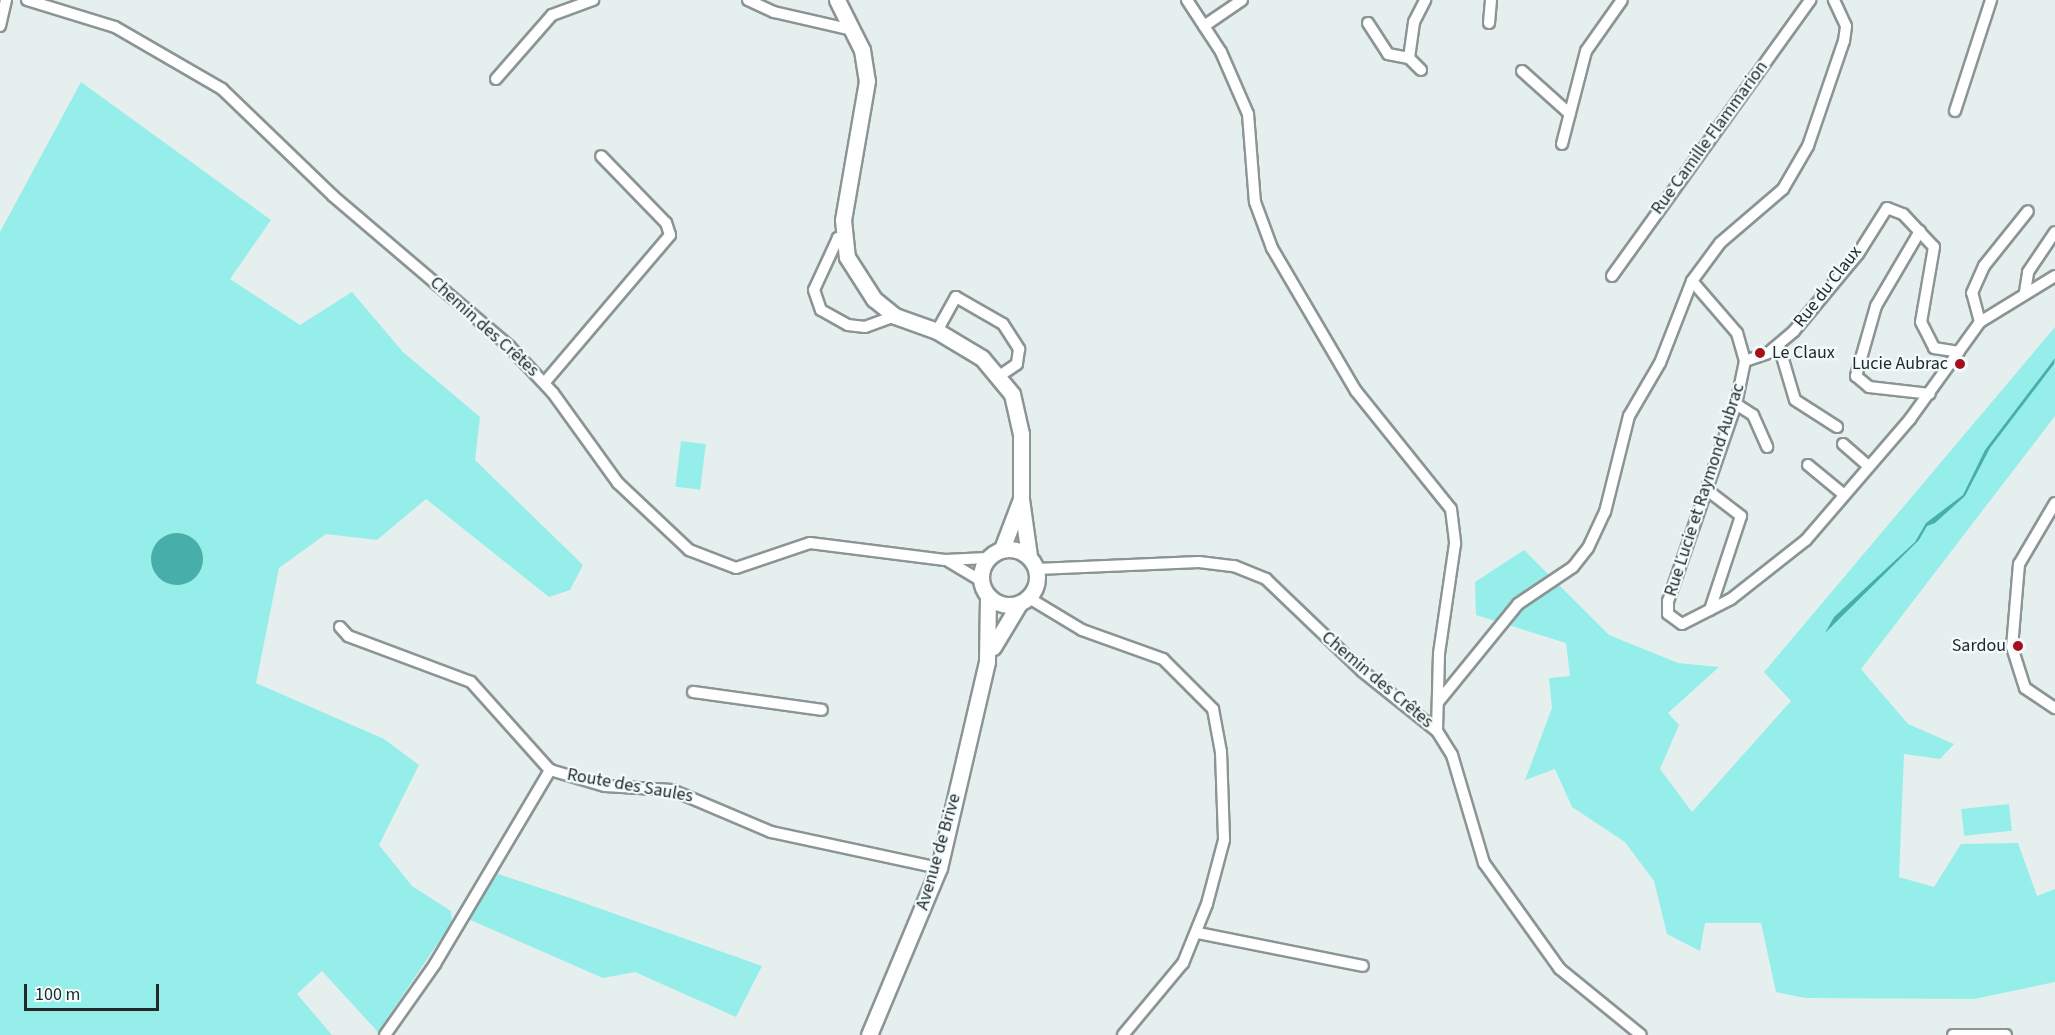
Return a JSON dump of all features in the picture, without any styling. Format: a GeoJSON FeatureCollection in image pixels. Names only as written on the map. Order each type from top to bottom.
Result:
{"type":"FeatureCollection","features":[{"type":"Feature","properties":{"kind":"street"},"geometry":{"type":"LineString","coordinates":[[0,26],[6,0]]}},
{"type":"Feature","properties":{"kind":"street","name":"Chemin des Crêtes"},"geometry":{"type":"LineString","coordinates":[[27,0],[40,1],[115,27],[202,73],[545,382],[618,483],[672,537],[715,564],[758,565],[810,543],[945,560],[987,558]]}},
{"type":"Feature","properties":{"kind":"street"},"geometry":{"type":"LineString","coordinates":[[496,79],[552,15],[592,0]]}},
{"type":"Feature","properties":{"kind":"street"},"geometry":{"type":"LineString","coordinates":[[748,0],[774,12],[852,30]]}},
{"type":"Feature","properties":{"kind":"street"},"geometry":{"type":"LineString","coordinates":[[837,0],[852,30],[867,81],[843,220],[847,256],[861,285],[895,316],[937,330],[982,358],[999,376],[1018,414],[1021,499],[1033,563],[1024,601],[1005,619],[987,661]]}},
{"type":"Feature","properties":{"kind":"street"},"geometry":{"type":"LineString","coordinates":[[1187,0],[1221,52],[1248,114],[1255,202],[1272,248],[1356,391],[1451,509],[1455,543],[1439,654],[1437,730]]}},
{"type":"Feature","properties":{"kind":"street"},"geometry":{"type":"LineString","coordinates":[[1204,26],[1242,0]]}},
{"type":"Feature","properties":{"kind":"street"},"geometry":{"type":"LineString","coordinates":[[1409,58],[1414,22],[1425,0]]}},
{"type":"Feature","properties":{"kind":"street"},"geometry":{"type":"LineString","coordinates":[[1489,23],[1491,0]]}},
{"type":"Feature","properties":{"kind":"street"},"geometry":{"type":"LineString","coordinates":[[1563,144],[1591,40],[1622,0]]}},
{"type":"Feature","properties":{"kind":"street","name":"Rue Camille Flammarion"},"geometry":{"type":"LineString","coordinates":[[1612,276],[1810,0]]}},
{"type":"Feature","properties":{"kind":"street"},"geometry":{"type":"LineString","coordinates":[[1439,701],[1518,604],[1573,567],[1588,548],[1605,512],[1629,416],[1660,363],[1692,281],[1710,253],[1795,173],[1844,41],[1846,26],[1834,0]]}},
{"type":"Feature","properties":{"kind":"street"},"geometry":{"type":"LineString","coordinates":[[1955,111],[1990,0]]}},
{"type":"Feature","properties":{"kind":"street"},"geometry":{"type":"LineString","coordinates":[[1368,23],[1388,54],[1409,58],[1421,70]]}},
{"type":"Feature","properties":{"kind":"street"},"geometry":{"type":"LineString","coordinates":[[1522,71],[1570,114]]}},
{"type":"Feature","properties":{"kind":"street"},"geometry":{"type":"LineString","coordinates":[[545,382],[670,235],[666,223],[602,156]]}},
{"type":"Feature","properties":{"kind":"street","name":"Rue du Claux"},"geometry":{"type":"LineString","coordinates":[[1745,361],[1779,346],[1858,254],[1880,211],[1895,208],[1920,231],[1935,258],[1921,314],[1926,336],[1934,348],[1959,352]]}},
{"type":"Feature","properties":{"kind":"street"},"geometry":{"type":"LineString","coordinates":[[1980,322],[1972,293],[1984,266],[2028,211]]}},
{"type":"Feature","properties":{"kind":"street"},"geometry":{"type":"LineString","coordinates":[[1920,231],[1876,306],[1856,376],[1869,387],[1930,393]]}},
{"type":"Feature","properties":{"kind":"street"},"geometry":{"type":"LineString","coordinates":[[2025,292],[2028,272],[2055,232]]}},
{"type":"Feature","properties":{"kind":"street"},"geometry":{"type":"LineString","coordinates":[[845,235],[838,238],[814,290],[821,310],[848,325],[865,327],[895,316]]}},
{"type":"Feature","properties":{"kind":"street","name":"Rue Lucie et Raymond Aubrac"},"geometry":{"type":"LineString","coordinates":[[1692,281],[1737,333],[1745,361],[1736,404],[1666,607],[1671,618],[1682,624],[1710,610],[1785,559],[1930,393],[1980,322],[2025,292],[2055,276]]}},
{"type":"Feature","properties":{"kind":"street"},"geometry":{"type":"LineString","coordinates":[[937,330],[956,297],[1003,324],[1019,349],[1017,364],[999,376]]}},
{"type":"Feature","properties":{"kind":"street"},"geometry":{"type":"LineString","coordinates":[[1779,346],[1795,400],[1837,427]]}},
{"type":"Feature","properties":{"kind":"street"},"geometry":{"type":"LineString","coordinates":[[1736,404],[1753,415],[1767,447]]}},
{"type":"Feature","properties":{"kind":"street"},"geometry":{"type":"LineString","coordinates":[[1843,444],[1867,465]]}},
{"type":"Feature","properties":{"kind":"street"},"geometry":{"type":"LineString","coordinates":[[1808,465],[1843,494]]}},
{"type":"Feature","properties":{"kind":"street"},"geometry":{"type":"LineString","coordinates":[[1707,490],[1741,516],[1710,610]]}},
{"type":"Feature","properties":{"kind":"street"},"geometry":{"type":"LineString","coordinates":[[987,661],[988,596],[981,581],[987,558],[1002,549],[1021,499]]}},
{"type":"Feature","properties":{"kind":"street"},"geometry":{"type":"LineString","coordinates":[[2055,503],[2015,578],[2012,647],[2025,688],[2055,708]]}},
{"type":"Feature","properties":{"kind":"street"},"geometry":{"type":"LineString","coordinates":[[1002,549],[1033,563]]}},
{"type":"Feature","properties":{"kind":"street","name":"Chemin des Crêtes"},"geometry":{"type":"LineString","coordinates":[[945,560],[981,581]]}},
{"type":"Feature","properties":{"kind":"street","name":"Chemin des Crêtes"},"geometry":{"type":"LineString","coordinates":[[1033,563],[1199,562],[1250,571],[1278,589],[1346,657],[1437,730],[1452,755],[1490,872],[1560,969],[1641,1035]]}},
{"type":"Feature","properties":{"kind":"street"},"geometry":{"type":"LineString","coordinates":[[988,596],[1024,601],[1082,630],[1163,659],[1213,709],[1221,752],[1224,840],[1198,933],[1155,1002],[1124,1035]]}},
{"type":"Feature","properties":{"kind":"street"},"geometry":{"type":"LineString","coordinates":[[340,627],[348,636],[471,682],[550,770]]}},
{"type":"Feature","properties":{"kind":"street","name":"Avenue de Brive"},"geometry":{"type":"LineString","coordinates":[[869,1035],[939,868],[987,661]]}},
{"type":"Feature","properties":{"kind":"street"},"geometry":{"type":"LineString","coordinates":[[693,692],[822,710]]}},
{"type":"Feature","properties":{"kind":"street","name":"Route des Saules"},"geometry":{"type":"LineString","coordinates":[[385,1035],[435,964],[550,770],[605,786],[672,790],[771,832],[939,868]]}},
{"type":"Feature","properties":{"kind":"street"},"geometry":{"type":"LineString","coordinates":[[1198,933],[1363,966]]}},
{"type":"Feature","properties":{"kind":"street"},"geometry":{"type":"LineString","coordinates":[[1953,1035],[2006,1035]]}},
{"type":"Feature","properties":{"kind":"shaded area"},"geometry":{"type":"Polygon","coordinates":[[[81,82],[271,220],[230,279],[300,325],[352,292],[403,352],[480,417],[475,460],[583,565],[570,590],[549,597],[426,499],[377,540],[326,534],[279,568],[256,683],[384,739],[419,765],[379,845],[412,886],[451,911],[452,922],[378,1032],[322,971],[297,994],[332,1035],[0,1035],[0,232],[81,82]]]}},
{"type":"Feature","properties":{"kind":"shaded area"},"geometry":{"type":"Polygon","coordinates":[[[2055,327],[2055,416],[1861,669],[1908,724],[1954,744],[1940,759],[1904,754],[1899,877],[1934,887],[1961,844],[2018,843],[2037,896],[2055,889],[2055,982],[1974,999],[1805,998],[1776,992],[1761,923],[1705,923],[1700,951],[1667,934],[1654,881],[1625,842],[1572,807],[1555,769],[1525,780],[1552,708],[1549,678],[1570,676],[1566,643],[1476,615],[1475,582],[1524,550],[1609,635],[1678,663],[1719,667],[1668,713],[1679,725],[1660,769],[1692,812],[1791,701],[1764,672],[2055,327]]]}},
{"type":"Feature","properties":{"kind":"shaded area"},"geometry":{"type":"Polygon","coordinates":[[[2055,358],[2054,364],[1990,448],[1965,496],[1935,523],[1927,526],[1919,540],[1825,633],[1834,617],[1915,542],[1926,523],[1963,495],[1985,450],[2055,358]]]}},
{"type":"Feature","properties":{"kind":"shaded area"},"geometry":{"type":"Polygon","coordinates":[[[681,441],[706,444],[700,490],[675,487],[681,441]]]}},
{"type":"Feature","properties":{"kind":"shaded area"},"geometry":{"type":"Polygon","coordinates":[[[177,533],[187,535],[195,541],[201,549],[203,559],[201,569],[195,577],[187,583],[177,585],[167,583],[159,577],[153,569],[151,559],[153,549],[159,541],[167,535],[177,533]]]}},
{"type":"Feature","properties":{"kind":"shaded area"},"geometry":{"type":"Polygon","coordinates":[[[2009,804],[2012,831],[1964,836],[1961,809],[2009,804]]]}},
{"type":"Feature","properties":{"kind":"shaded area"},"geometry":{"type":"Polygon","coordinates":[[[498,874],[762,966],[736,1017],[635,972],[603,978],[466,918],[498,874]]]}},
{"type":"Feature","properties":{"kind":"place","name":"Le Claux"},"geometry":{"type":"Point","coordinates":[1760,353]}},
{"type":"Feature","properties":{"kind":"place","name":"Lucie Aubrac"},"geometry":{"type":"Point","coordinates":[1960,364]}},
{"type":"Feature","properties":{"kind":"place","name":"Sardou"},"geometry":{"type":"Point","coordinates":[2018,646]}}]}
